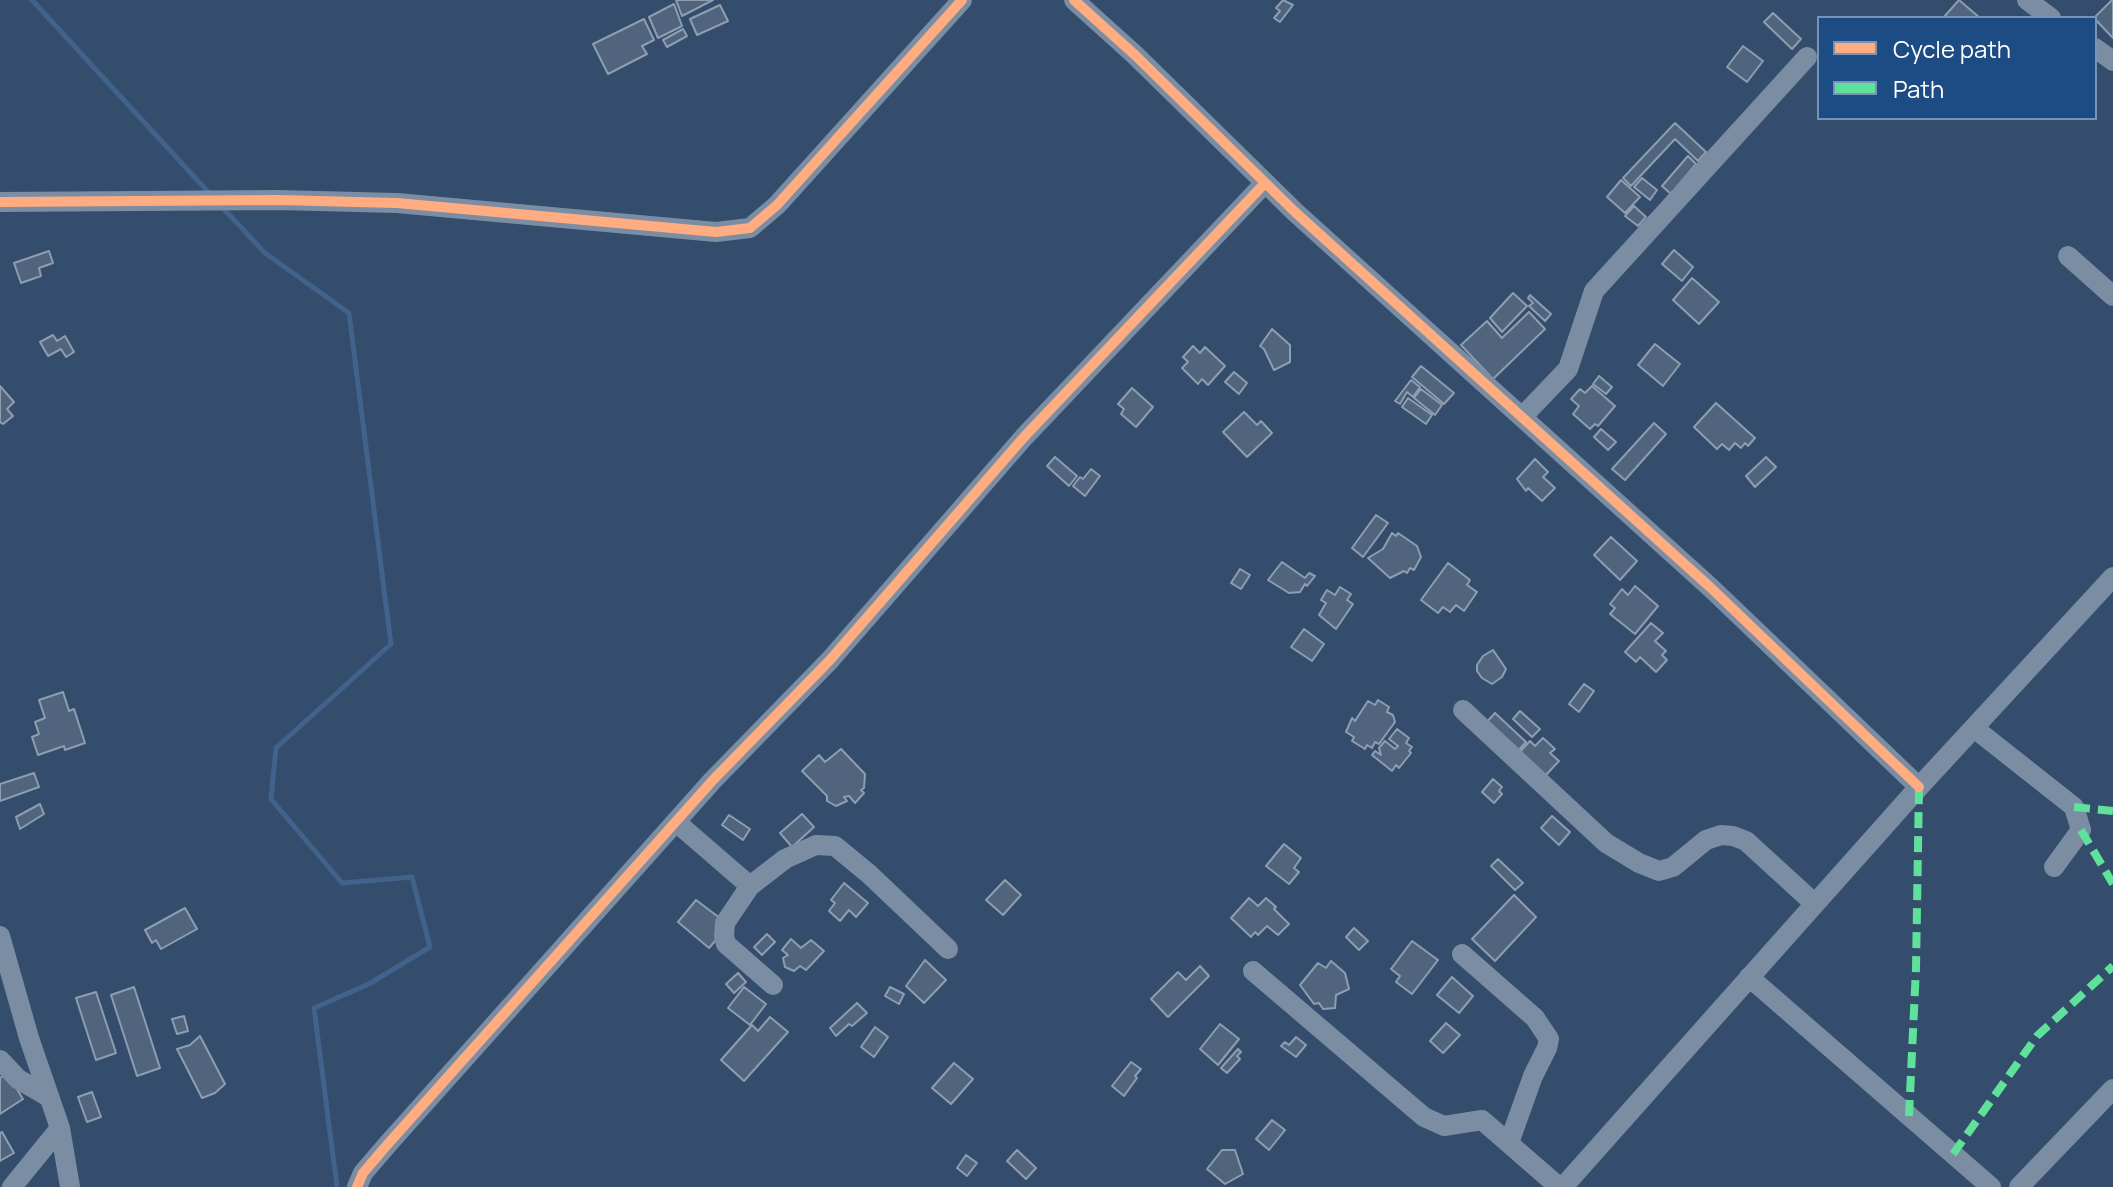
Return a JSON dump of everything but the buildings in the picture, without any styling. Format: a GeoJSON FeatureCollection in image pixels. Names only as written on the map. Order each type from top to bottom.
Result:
{"type":"FeatureCollection","features":[{"type":"Feature","properties":{"kind":"street"},"geometry":{"type":"LineString","coordinates":[[0,202],[278,200],[397,203],[705,231],[750,228],[777,205],[962,0]]}},
{"type":"Feature","properties":{"kind":"street"},"geometry":{"type":"LineString","coordinates":[[1074,0],[1135,55],[1265,183],[1711,588],[1919,787]]}},
{"type":"Feature","properties":{"kind":"street"},"geometry":{"type":"LineString","coordinates":[[2027,0],[2048,16]]}},
{"type":"Feature","properties":{"kind":"street"},"geometry":{"type":"LineString","coordinates":[[1523,416],[1568,369],[1594,291],[1807,57]]}},
{"type":"Feature","properties":{"kind":"street"},"geometry":{"type":"LineString","coordinates":[[357,1187],[363,1173],[387,1145],[676,822],[830,660],[1024,437],[1265,183]]}},
{"type":"Feature","properties":{"kind":"street"},"geometry":{"type":"LineString","coordinates":[[2068,256],[2113,296]]}},
{"type":"Feature","properties":{"kind":"street"},"geometry":{"type":"LineString","coordinates":[[1253,971],[1424,1117],[1444,1126],[1482,1120],[1561,1187],[1919,787],[2113,577]]}},
{"type":"Feature","properties":{"kind":"street"},"geometry":{"type":"LineString","coordinates":[[1463,710],[1606,843],[1639,863],[1659,871],[1673,867],[1706,840],[1721,835],[1733,836],[1746,841],[1815,904]]}},
{"type":"Feature","properties":{"kind":"street"},"geometry":{"type":"LineString","coordinates":[[1974,728],[2074,807],[2081,830],[2054,867]]}},
{"type":"Feature","properties":{"kind":"street"},"geometry":{"type":"LineString","coordinates":[[676,822],[750,886]]}},
{"type":"Feature","properties":{"kind":"street"},"geometry":{"type":"LineString","coordinates":[[773,985],[726,944],[725,923],[750,886],[785,859],[816,845],[835,846],[948,949]]}},
{"type":"Feature","properties":{"kind":"street"},"geometry":{"type":"LineString","coordinates":[[0,936],[60,1128],[70,1187]]}},
{"type":"Feature","properties":{"kind":"street"},"geometry":{"type":"LineString","coordinates":[[1462,954],[1535,1018],[1549,1039],[1509,1143]]}},
{"type":"Feature","properties":{"kind":"street"},"geometry":{"type":"LineString","coordinates":[[1749,977],[1991,1187]]}},
{"type":"Feature","properties":{"kind":"street"},"geometry":{"type":"LineString","coordinates":[[0,1060],[18,1079],[49,1097]]}},
{"type":"Feature","properties":{"kind":"street"},"geometry":{"type":"LineString","coordinates":[[2019,1187],[2113,1089]]}},
{"type":"Feature","properties":{"kind":"street"},"geometry":{"type":"LineString","coordinates":[[12,1187],[60,1128]]}},
{"type":"Feature","properties":{"kind":"waterway"},"geometry":{"type":"LineString","coordinates":[[32,0],[210,194]]}},
{"type":"Feature","properties":{"kind":"waterway"},"geometry":{"type":"LineString","coordinates":[[222,207],[265,253],[349,313],[391,644],[276,748],[271,799],[342,883],[412,877],[430,947],[369,984],[314,1008],[337,1187]]}},
{"type":"Feature","properties":{"kind":"marked path"},"geometry":{"type":"LineString","coordinates":[[1909,1116],[1916,968],[1919,787]]}},
{"type":"Feature","properties":{"kind":"marked path"},"geometry":{"type":"LineString","coordinates":[[2074,807],[2113,811]]}},
{"type":"Feature","properties":{"kind":"marked path"},"geometry":{"type":"LineString","coordinates":[[2081,830],[2113,884]]}},
{"type":"Feature","properties":{"kind":"marked path"},"geometry":{"type":"LineString","coordinates":[[1953,1154],[2037,1036],[2113,966]]}},
{"type":"Feature","properties":{"kind":"cycle path"},"geometry":{"type":"LineString","coordinates":[[0,202],[278,200],[397,203],[716,232],[750,228],[777,205],[962,0]]}},
{"type":"Feature","properties":{"kind":"cycle path"},"geometry":{"type":"LineString","coordinates":[[1074,0],[1135,55],[1295,212],[1711,588],[1919,787]]}},
{"type":"Feature","properties":{"kind":"cycle path"},"geometry":{"type":"LineString","coordinates":[[357,1187],[363,1173],[387,1145],[713,780],[830,660],[1024,437],[1265,183]]}}]}
